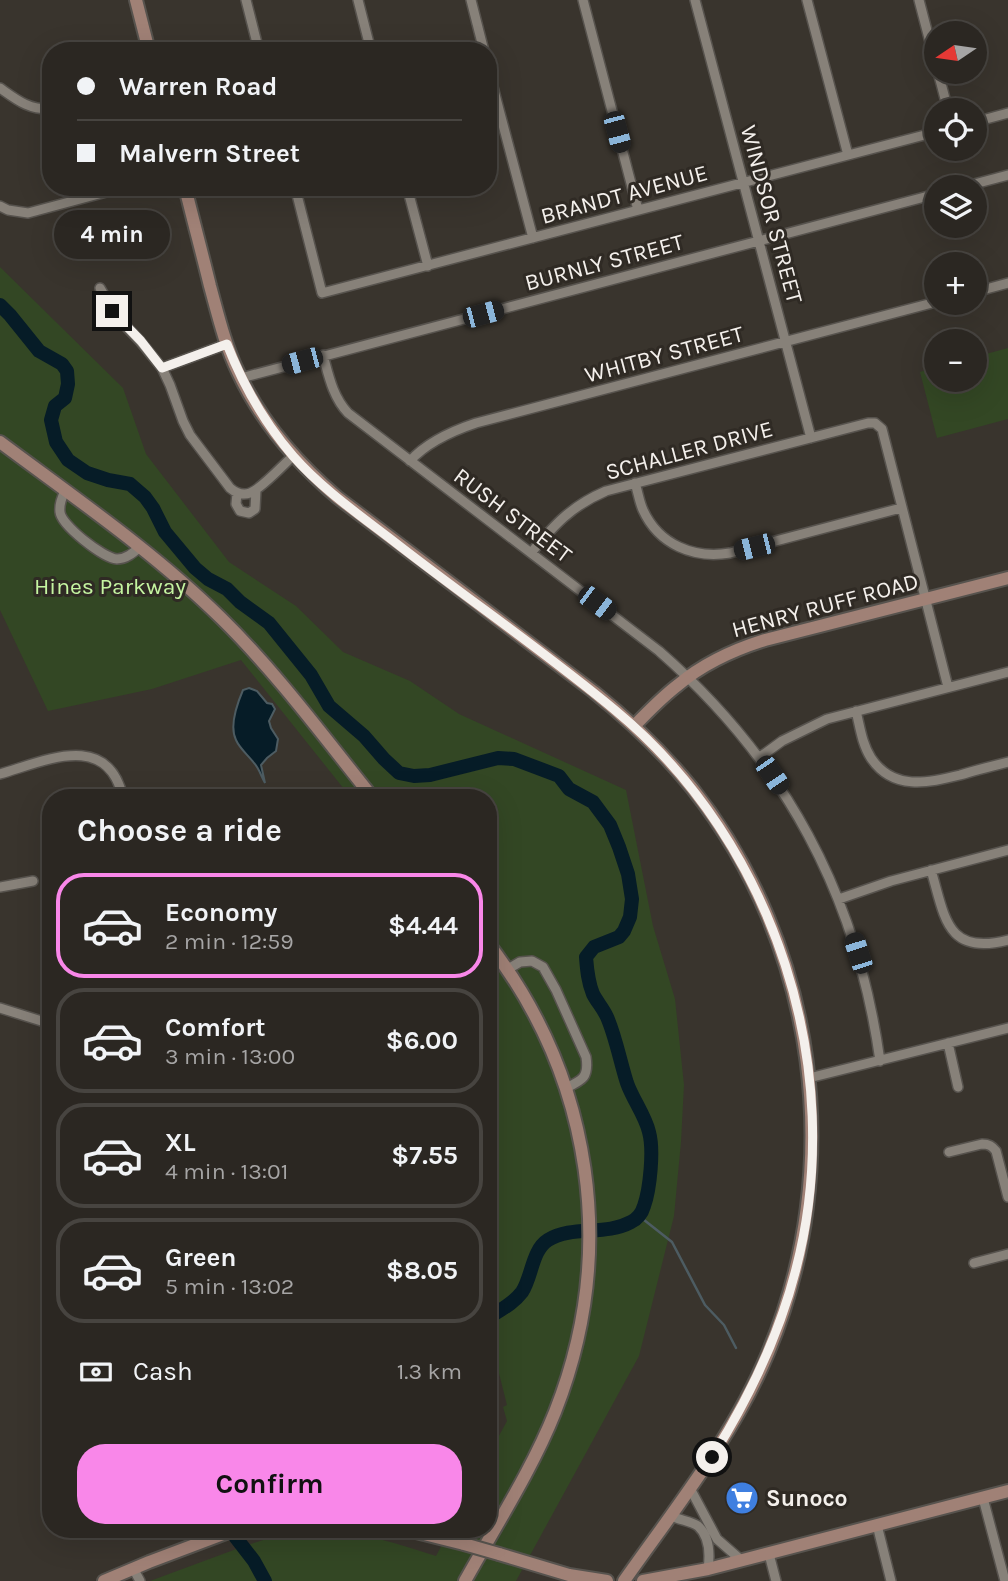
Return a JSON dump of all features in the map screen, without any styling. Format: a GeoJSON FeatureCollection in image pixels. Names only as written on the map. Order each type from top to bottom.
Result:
{"type":"FeatureCollection","features":[{"type":"Feature","properties":{"kind":"main road"},"geometry":{"type":"LineString","coordinates":[[136,0],[147,42]]}},
{"type":"Feature","properties":{"kind":"main road"},"geometry":{"type":"LineString","coordinates":[[187,196],[227,344],[241,378],[265,420],[293,456],[316,479],[594,692],[634,726],[671,764],[723,832],[754,887],[774,931],[793,989],[803,1031],[812,1128],[810,1182],[801,1249],[790,1292],[751,1390],[728,1431],[691,1490],[624,1581]]}},
{"type":"Feature","properties":{"kind":"main road"},"geometry":{"type":"LineString","coordinates":[[0,442],[140,547],[194,592],[246,644],[366,789]]}},
{"type":"Feature","properties":{"kind":"main road","name":"HENRY RUFF ROAD"},"geometry":{"type":"LineString","coordinates":[[634,726],[675,687],[719,658],[765,640],[1008,578]]}},
{"type":"Feature","properties":{"kind":"main road"},"geometry":{"type":"LineString","coordinates":[[497,955],[524,995],[549,1043],[566,1088],[583,1155],[589,1217],[589,1248],[578,1335],[562,1394],[541,1444],[497,1523]]}},
{"type":"Feature","properties":{"kind":"main road"},"geometry":{"type":"LineString","coordinates":[[643,1581],[659,1580],[769,1554],[1008,1491]]}},
{"type":"Feature","properties":{"kind":"main road"},"geometry":{"type":"LineString","coordinates":[[104,1581],[211,1538]]}},
{"type":"Feature","properties":{"kind":"main road"},"geometry":{"type":"LineString","coordinates":[[438,1538],[569,1575],[607,1581]]}},
{"type":"Feature","properties":{"kind":"main road"},"geometry":{"type":"LineString","coordinates":[[465,1581],[489,1538]]}},
{"type":"Feature","properties":{"kind":"street"},"geometry":{"type":"LineString","coordinates":[[246,0],[257,42]]}},
{"type":"Feature","properties":{"kind":"street"},"geometry":{"type":"LineString","coordinates":[[358,0],[369,42]]}},
{"type":"Feature","properties":{"kind":"street"},"geometry":{"type":"LineString","coordinates":[[471,0],[482,42]]}},
{"type":"Feature","properties":{"kind":"street"},"geometry":{"type":"LineString","coordinates":[[583,0],[638,210]]}},
{"type":"Feature","properties":{"kind":"street","name":"WINDSOR STREET"},"geometry":{"type":"LineString","coordinates":[[695,0],[811,438]]}},
{"type":"Feature","properties":{"kind":"street"},"geometry":{"type":"LineString","coordinates":[[807,0],[848,155]]}},
{"type":"Feature","properties":{"kind":"street"},"geometry":{"type":"LineString","coordinates":[[919,0],[924,21]]}},
{"type":"Feature","properties":{"kind":"street"},"geometry":{"type":"LineString","coordinates":[[0,88],[26,105],[42,109]]}},
{"type":"Feature","properties":{"kind":"street"},"geometry":{"type":"LineString","coordinates":[[497,102],[533,238]]}},
{"type":"Feature","properties":{"kind":"street"},"geometry":{"type":"LineString","coordinates":[[987,119],[1008,113]]}},
{"type":"Feature","properties":{"kind":"street","name":"BRANDT AVENUE"},"geometry":{"type":"LineString","coordinates":[[297,196],[322,293],[924,135]]}},
{"type":"Feature","properties":{"kind":"street"},"geometry":{"type":"LineString","coordinates":[[987,181],[1008,175]]}},
{"type":"Feature","properties":{"kind":"street"},"geometry":{"type":"LineString","coordinates":[[0,206],[28,213],[91,196]]}},
{"type":"Feature","properties":{"kind":"street"},"geometry":{"type":"LineString","coordinates":[[409,196],[428,266]]}},
{"type":"Feature","properties":{"kind":"street","name":"BURNLY STREET"},"geometry":{"type":"LineString","coordinates":[[241,378],[924,197]]}},
{"type":"Feature","properties":{"kind":"street"},"geometry":{"type":"LineString","coordinates":[[987,289],[1008,283]]}},
{"type":"Feature","properties":{"kind":"street"},"geometry":{"type":"LineString","coordinates":[[100,288],[116,316],[141,341],[162,368],[190,435],[230,488],[237,493],[249,494],[293,456]]}},
{"type":"Feature","properties":{"kind":"street","name":"WHITBY STREET"},"geometry":{"type":"LineString","coordinates":[[410,461],[435,441],[476,423],[924,305]]}},
{"type":"Feature","properties":{"kind":"street"},"geometry":{"type":"LineString","coordinates":[[162,368],[227,344]]}},
{"type":"Feature","properties":{"kind":"street","name":"RUSH STREET"},"geometry":{"type":"LineString","coordinates":[[323,355],[332,389],[343,408],[640,636],[709,698],[760,757],[806,830],[850,928],[866,981],[880,1061]]}},
{"type":"Feature","properties":{"kind":"street","name":"SCHALLER DRIVE"},"geometry":{"type":"LineString","coordinates":[[531,553],[555,524],[576,507],[606,491],[869,423],[877,424],[882,429],[901,509]]}},
{"type":"Feature","properties":{"kind":"street"},"geometry":{"type":"LineString","coordinates":[[635,483],[645,513],[659,534],[680,548],[706,555],[730,553],[901,509],[948,687]]}},
{"type":"Feature","properties":{"kind":"street"},"geometry":{"type":"LineString","coordinates":[[237,493],[236,504],[240,511],[249,513],[255,509],[256,490]]}},
{"type":"Feature","properties":{"kind":"street"},"geometry":{"type":"LineString","coordinates":[[65,491],[60,503],[60,513],[64,522],[85,541],[109,557],[118,559],[128,557],[140,547]]}},
{"type":"Feature","properties":{"kind":"street"},"geometry":{"type":"LineString","coordinates":[[760,757],[782,741],[827,719],[1008,672]]}},
{"type":"Feature","properties":{"kind":"street"},"geometry":{"type":"LineString","coordinates":[[856,711],[870,756],[884,771],[905,781],[928,782],[1008,762]]}},
{"type":"Feature","properties":{"kind":"street"},"geometry":{"type":"LineString","coordinates":[[0,774],[66,756],[85,756],[98,760],[108,768],[120,789]]}},
{"type":"Feature","properties":{"kind":"street"},"geometry":{"type":"LineString","coordinates":[[838,899],[880,884],[1008,850]]}},
{"type":"Feature","properties":{"kind":"street"},"geometry":{"type":"LineString","coordinates":[[931,870],[944,916],[957,935],[974,944],[983,945],[1008,940]]}},
{"type":"Feature","properties":{"kind":"street"},"geometry":{"type":"LineString","coordinates":[[0,887],[33,881]]}},
{"type":"Feature","properties":{"kind":"street"},"geometry":{"type":"LineString","coordinates":[[508,969],[520,962],[532,961],[543,967],[556,990],[588,1066],[582,1080],[566,1088]]}},
{"type":"Feature","properties":{"kind":"street"},"geometry":{"type":"LineString","coordinates":[[0,1008],[42,1021]]}},
{"type":"Feature","properties":{"kind":"street"},"geometry":{"type":"LineString","coordinates":[[809,1078],[1008,1028]]}},
{"type":"Feature","properties":{"kind":"street"},"geometry":{"type":"LineString","coordinates":[[948,1044],[958,1087]]}},
{"type":"Feature","properties":{"kind":"street"},"geometry":{"type":"LineString","coordinates":[[949,1152],[982,1144],[993,1147],[1008,1197]]}},
{"type":"Feature","properties":{"kind":"street"},"geometry":{"type":"LineString","coordinates":[[974,1263],[1008,1254]]}},
{"type":"Feature","properties":{"kind":"street"},"geometry":{"type":"LineString","coordinates":[[691,1490],[717,1539],[741,1560]]}},
{"type":"Feature","properties":{"kind":"street"},"geometry":{"type":"LineString","coordinates":[[984,1498],[1005,1581]]}},
{"type":"Feature","properties":{"kind":"street"},"geometry":{"type":"LineString","coordinates":[[671,1516],[698,1526],[708,1544],[708,1569]]}},
{"type":"Feature","properties":{"kind":"street"},"geometry":{"type":"LineString","coordinates":[[877,1525],[891,1581]]}},
{"type":"Feature","properties":{"kind":"street"},"geometry":{"type":"LineString","coordinates":[[769,1554],[776,1581]]}},
{"type":"Feature","properties":{"kind":"street"},"geometry":{"type":"LineString","coordinates":[[133,1568],[140,1581]]}},
{"type":"Feature","properties":{"kind":"green space","name":"Hines Parkway"},"geometry":{"type":"Polygon","coordinates":[[[0,267],[123,388],[146,454],[229,562],[296,606],[343,652],[410,681],[459,714],[626,790],[653,926],[675,999],[684,1085],[674,1216],[639,1356],[516,1581],[150,1581],[269,1538],[374,1538],[436,1556],[446,1538],[497,1538],[497,1439],[507,1421],[503,1407],[507,1405],[497,1366],[497,789],[344,789],[241,660],[152,689],[48,711],[0,610],[0,267]]]}},
{"type":"Feature","properties":{"kind":"green space"},"geometry":{"type":"Polygon","coordinates":[[[1008,348],[1008,419],[937,438],[925,392],[987,392],[987,354],[1008,348]]]}},
{"type":"Feature","properties":{"kind":"green space"},"geometry":{"type":"Polygon","coordinates":[[[924,371],[924,388],[920,372],[924,371]]]}},
{"type":"Feature","properties":{"kind":"water"},"geometry":{"type":"Polygon","coordinates":[[[249,688],[257,691],[275,709],[269,721],[278,739],[276,751],[261,765],[265,783],[234,734],[238,702],[243,690],[249,688]]]}},
{"type":"Feature","properties":{"kind":"waterway"},"geometry":{"type":"LineString","coordinates":[[0,305],[39,351],[62,364],[67,371],[65,398],[55,406],[51,420],[56,442],[68,460],[87,473],[130,484],[145,497],[165,532],[195,568],[227,589],[269,623],[311,675],[329,706],[364,736],[399,773],[430,775],[498,758],[514,759],[559,776],[569,789],[593,802],[610,825],[628,874],[632,899],[630,917],[619,937],[594,947],[586,957],[591,989],[607,1017],[627,1083],[649,1132],[651,1159],[646,1199],[641,1213],[631,1222],[610,1229],[557,1235],[548,1240],[535,1257],[522,1292],[497,1312]]}},
{"type":"Feature","properties":{"kind":"waterway"},"geometry":{"type":"LineString","coordinates":[[639,1216],[672,1242],[705,1305],[724,1325],[736,1348]]}},
{"type":"Feature","properties":{"kind":"waterway"},"geometry":{"type":"LineString","coordinates":[[236,1538],[265,1581]]}},
{"type":"Feature","properties":{"kind":"place","name":"Sunoco"},"geometry":{"type":"Point","coordinates":[742,1498]}},
{"type":"Feature","properties":{"kind":"route"},"geometry":{"type":"LineString","coordinates":[[112,311],[162,368],[227,344],[237,371],[253,401],[293,456],[347,505],[594,692],[634,726],[692,788],[723,832],[754,887],[786,965],[803,1031],[811,1101],[811,1172],[801,1249],[783,1313],[755,1382],[712,1457]]}}]}
